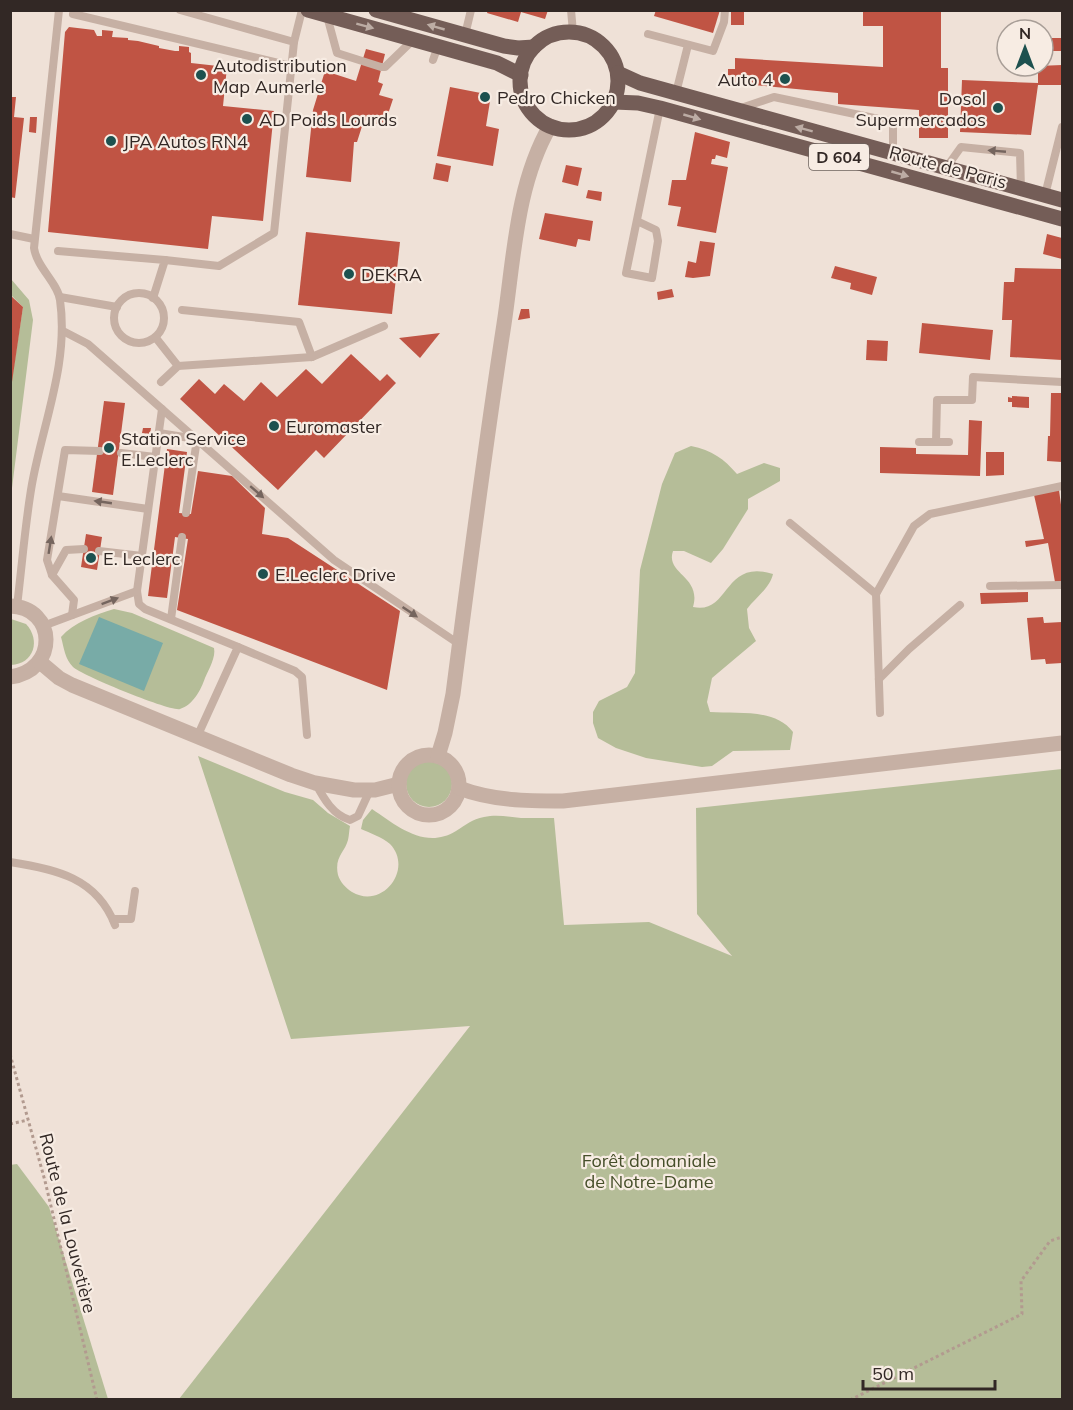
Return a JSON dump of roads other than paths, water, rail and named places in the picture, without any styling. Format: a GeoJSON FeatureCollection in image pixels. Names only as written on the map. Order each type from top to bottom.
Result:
{"type":"FeatureCollection","features":[{"type":"Feature","properties":{"kind":"main road"},"geometry":{"type":"LineString","coordinates":[[308,10],[414,39],[435,53],[497,63],[521,75]]}},
{"type":"Feature","properties":{"kind":"main road"},"geometry":{"type":"LineString","coordinates":[[376,10],[398,13],[504,46],[534,47]]}},
{"type":"Feature","properties":{"kind":"main road"},"geometry":{"type":"LineString","coordinates":[[573,32],[592,38],[607,50],[618,73],[618,88],[614,102],[594,123],[580,129],[550,126],[537,117],[527,105],[521,91],[521,75],[525,60],[534,47],[552,35],[573,32]]}},
{"type":"Feature","properties":{"kind":"main road","name":"Route de Paris"},"geometry":{"type":"LineString","coordinates":[[618,73],[640,83],[1062,200]]}},
{"type":"Feature","properties":{"kind":"main road","name":"Route de Paris"},"geometry":{"type":"LineString","coordinates":[[614,102],[660,108],[1062,219]]}},
{"type":"Feature","properties":{"kind":"street"},"geometry":{"type":"LineString","coordinates":[[438,756],[451,704],[487,434],[522,202],[536,153],[550,126]]}},
{"type":"Feature","properties":{"kind":"street"},"geometry":{"type":"LineString","coordinates":[[10,677],[21,676],[32,671],[46,650],[43,626],[37,617],[28,610],[14,606]]}},
{"type":"Feature","properties":{"kind":"street"},"geometry":{"type":"LineString","coordinates":[[40,662],[59,678],[72,685],[291,776],[332,787],[370,790],[399,784]]}},
{"type":"Feature","properties":{"kind":"street"},"geometry":{"type":"LineString","coordinates":[[459,788],[501,799],[564,801],[1062,743]]}},
{"type":"Feature","properties":{"kind":"street"},"geometry":{"type":"LineString","coordinates":[[429,755],[438,756],[452,765],[459,788],[456,798],[442,812],[432,815],[422,814],[412,810],[405,803],[400,794],[399,784],[405,767],[412,760],[429,755]]}},
{"type":"Feature","properties":{"kind":"lane"},"geometry":{"type":"LineString","coordinates":[[14,606],[32,485],[60,362],[63,332],[60,297],[35,256],[34,239],[59,10]]}},
{"type":"Feature","properties":{"kind":"lane"},"geometry":{"type":"LineString","coordinates":[[180,10],[294,42]]}},
{"type":"Feature","properties":{"kind":"lane"},"geometry":{"type":"LineString","coordinates":[[58,251],[219,266],[274,233],[294,42],[302,10]]}},
{"type":"Feature","properties":{"kind":"lane"},"geometry":{"type":"LineString","coordinates":[[465,35],[471,10]]}},
{"type":"Feature","properties":{"kind":"lane"},"geometry":{"type":"LineString","coordinates":[[571,10],[573,32]]}},
{"type":"Feature","properties":{"kind":"lane"},"geometry":{"type":"LineString","coordinates":[[648,34],[713,51],[724,22],[724,10]]}},
{"type":"Feature","properties":{"kind":"lane"},"geometry":{"type":"LineString","coordinates":[[73,14],[291,66]]}},
{"type":"Feature","properties":{"kind":"lane"},"geometry":{"type":"LineString","coordinates":[[327,16],[338,53],[381,67],[385,68],[414,39]]}},
{"type":"Feature","properties":{"kind":"lane"},"geometry":{"type":"LineString","coordinates":[[676,93],[688,45]]}},
{"type":"Feature","properties":{"kind":"lane"},"geometry":{"type":"LineString","coordinates":[[735,110],[774,97],[893,122],[893,153]]}},
{"type":"Feature","properties":{"kind":"lane"},"geometry":{"type":"LineString","coordinates":[[637,221],[656,230],[658,241],[652,278],[626,273],[660,108]]}},
{"type":"Feature","properties":{"kind":"lane"},"geometry":{"type":"LineString","coordinates":[[1045,195],[1062,127]]}},
{"type":"Feature","properties":{"kind":"lane"},"geometry":{"type":"LineString","coordinates":[[946,168],[961,147],[1020,153],[1021,189]]}},
{"type":"Feature","properties":{"kind":"lane"},"geometry":{"type":"LineString","coordinates":[[10,234],[34,239]]}},
{"type":"Feature","properties":{"kind":"lane"},"geometry":{"type":"LineString","coordinates":[[153,298],[165,260]]}},
{"type":"Feature","properties":{"kind":"lane"},"geometry":{"type":"LineString","coordinates":[[133,294],[147,294],[162,308],[163,327],[156,338],[140,344],[123,338],[114,324],[117,307],[133,294]]}},
{"type":"Feature","properties":{"kind":"lane"},"geometry":{"type":"LineString","coordinates":[[60,297],[117,307]]}},
{"type":"Feature","properties":{"kind":"lane"},"geometry":{"type":"LineString","coordinates":[[182,310],[299,322],[312,357]]}},
{"type":"Feature","properties":{"kind":"lane"},"geometry":{"type":"LineString","coordinates":[[161,382],[178,366],[312,357],[384,326]]}},
{"type":"Feature","properties":{"kind":"lane"},"geometry":{"type":"LineString","coordinates":[[63,332],[88,344],[334,560],[459,645]]}},
{"type":"Feature","properties":{"kind":"lane"},"geometry":{"type":"LineString","coordinates":[[156,338],[178,366]]}},
{"type":"Feature","properties":{"kind":"lane"},"geometry":{"type":"LineString","coordinates":[[936,442],[938,400],[972,400],[973,377],[1062,382]]}},
{"type":"Feature","properties":{"kind":"lane"},"geometry":{"type":"LineString","coordinates":[[162,409],[137,591],[139,604],[145,609],[295,671],[302,677],[307,735]]}},
{"type":"Feature","properties":{"kind":"lane"},"geometry":{"type":"LineString","coordinates":[[159,433],[197,439]]}},
{"type":"Feature","properties":{"kind":"lane"},"geometry":{"type":"LineString","coordinates":[[186,513],[197,439]]}},
{"type":"Feature","properties":{"kind":"lane"},"geometry":{"type":"LineString","coordinates":[[919,442],[949,442]]}},
{"type":"Feature","properties":{"kind":"lane"},"geometry":{"type":"LineString","coordinates":[[72,615],[74,600],[52,575],[47,560],[65,450],[100,451]]}},
{"type":"Feature","properties":{"kind":"lane"},"geometry":{"type":"LineString","coordinates":[[121,453],[155,457]]}},
{"type":"Feature","properties":{"kind":"lane"},"geometry":{"type":"LineString","coordinates":[[880,713],[876,594],[914,526],[930,514],[1062,486]]}},
{"type":"Feature","properties":{"kind":"lane"},"geometry":{"type":"LineString","coordinates":[[58,496],[148,509]]}},
{"type":"Feature","properties":{"kind":"lane"},"geometry":{"type":"LineString","coordinates":[[790,523],[876,594]]}},
{"type":"Feature","properties":{"kind":"lane"},"geometry":{"type":"LineString","coordinates":[[171,620],[182,537]]}},
{"type":"Feature","properties":{"kind":"lane"},"geometry":{"type":"LineString","coordinates":[[52,575],[66,550],[84,549]]}},
{"type":"Feature","properties":{"kind":"lane"},"geometry":{"type":"LineString","coordinates":[[99,550],[142,556]]}},
{"type":"Feature","properties":{"kind":"lane"},"geometry":{"type":"LineString","coordinates":[[990,586],[1062,585]]}},
{"type":"Feature","properties":{"kind":"lane"},"geometry":{"type":"LineString","coordinates":[[43,626],[137,591]]}},
{"type":"Feature","properties":{"kind":"lane"},"geometry":{"type":"LineString","coordinates":[[879,679],[909,649],[960,605]]}},
{"type":"Feature","properties":{"kind":"lane"},"geometry":{"type":"LineString","coordinates":[[197,737],[238,647]]}},
{"type":"Feature","properties":{"kind":"lane"},"geometry":{"type":"LineString","coordinates":[[315,783],[331,808],[340,816],[350,820],[358,816],[370,790]]}},
{"type":"Feature","properties":{"kind":"lane"},"geometry":{"type":"LineString","coordinates":[[10,862],[59,872],[78,880],[105,903],[114,922],[131,919],[135,891]]}},
{"type":"Feature","properties":{"kind":"water"},"geometry":{"type":"Polygon","coordinates":[[[99,617],[163,643],[144,691],[79,664],[99,617]]]}},
{"type":"Feature","properties":{"kind":"place","name":"Autodistribution Map Aumerle"},"geometry":{"type":"Point","coordinates":[201,75]}},
{"type":"Feature","properties":{"kind":"place","name":"Auto 4"},"geometry":{"type":"Point","coordinates":[785,79]}},
{"type":"Feature","properties":{"kind":"place","name":"Pedro Chicken"},"geometry":{"type":"Point","coordinates":[485,97]}},
{"type":"Feature","properties":{"kind":"place","name":"Dosol Supermercados"},"geometry":{"type":"Point","coordinates":[998,108]}},
{"type":"Feature","properties":{"kind":"place","name":"AD Poids Lourds"},"geometry":{"type":"Point","coordinates":[247,119]}},
{"type":"Feature","properties":{"kind":"place","name":"JPA Autos RN4"},"geometry":{"type":"Point","coordinates":[111,141]}},
{"type":"Feature","properties":{"kind":"place","name":"DEKRA"},"geometry":{"type":"Point","coordinates":[349,274]}},
{"type":"Feature","properties":{"kind":"place","name":"Euromaster"},"geometry":{"type":"Point","coordinates":[274,426]}},
{"type":"Feature","properties":{"kind":"place","name":"Station Service E.Leclerc"},"geometry":{"type":"Point","coordinates":[109,448]}},
{"type":"Feature","properties":{"kind":"place","name":"E. Leclerc"},"geometry":{"type":"Point","coordinates":[91,558]}},
{"type":"Feature","properties":{"kind":"place","name":"E.Leclerc Drive"},"geometry":{"type":"Point","coordinates":[263,574]}},
{"type":"Feature","properties":{"kind":"park label","name":"Forêt domaniale de Notre-Dame"},"geometry":{"type":"Point","coordinates":[649,1170]}}]}
